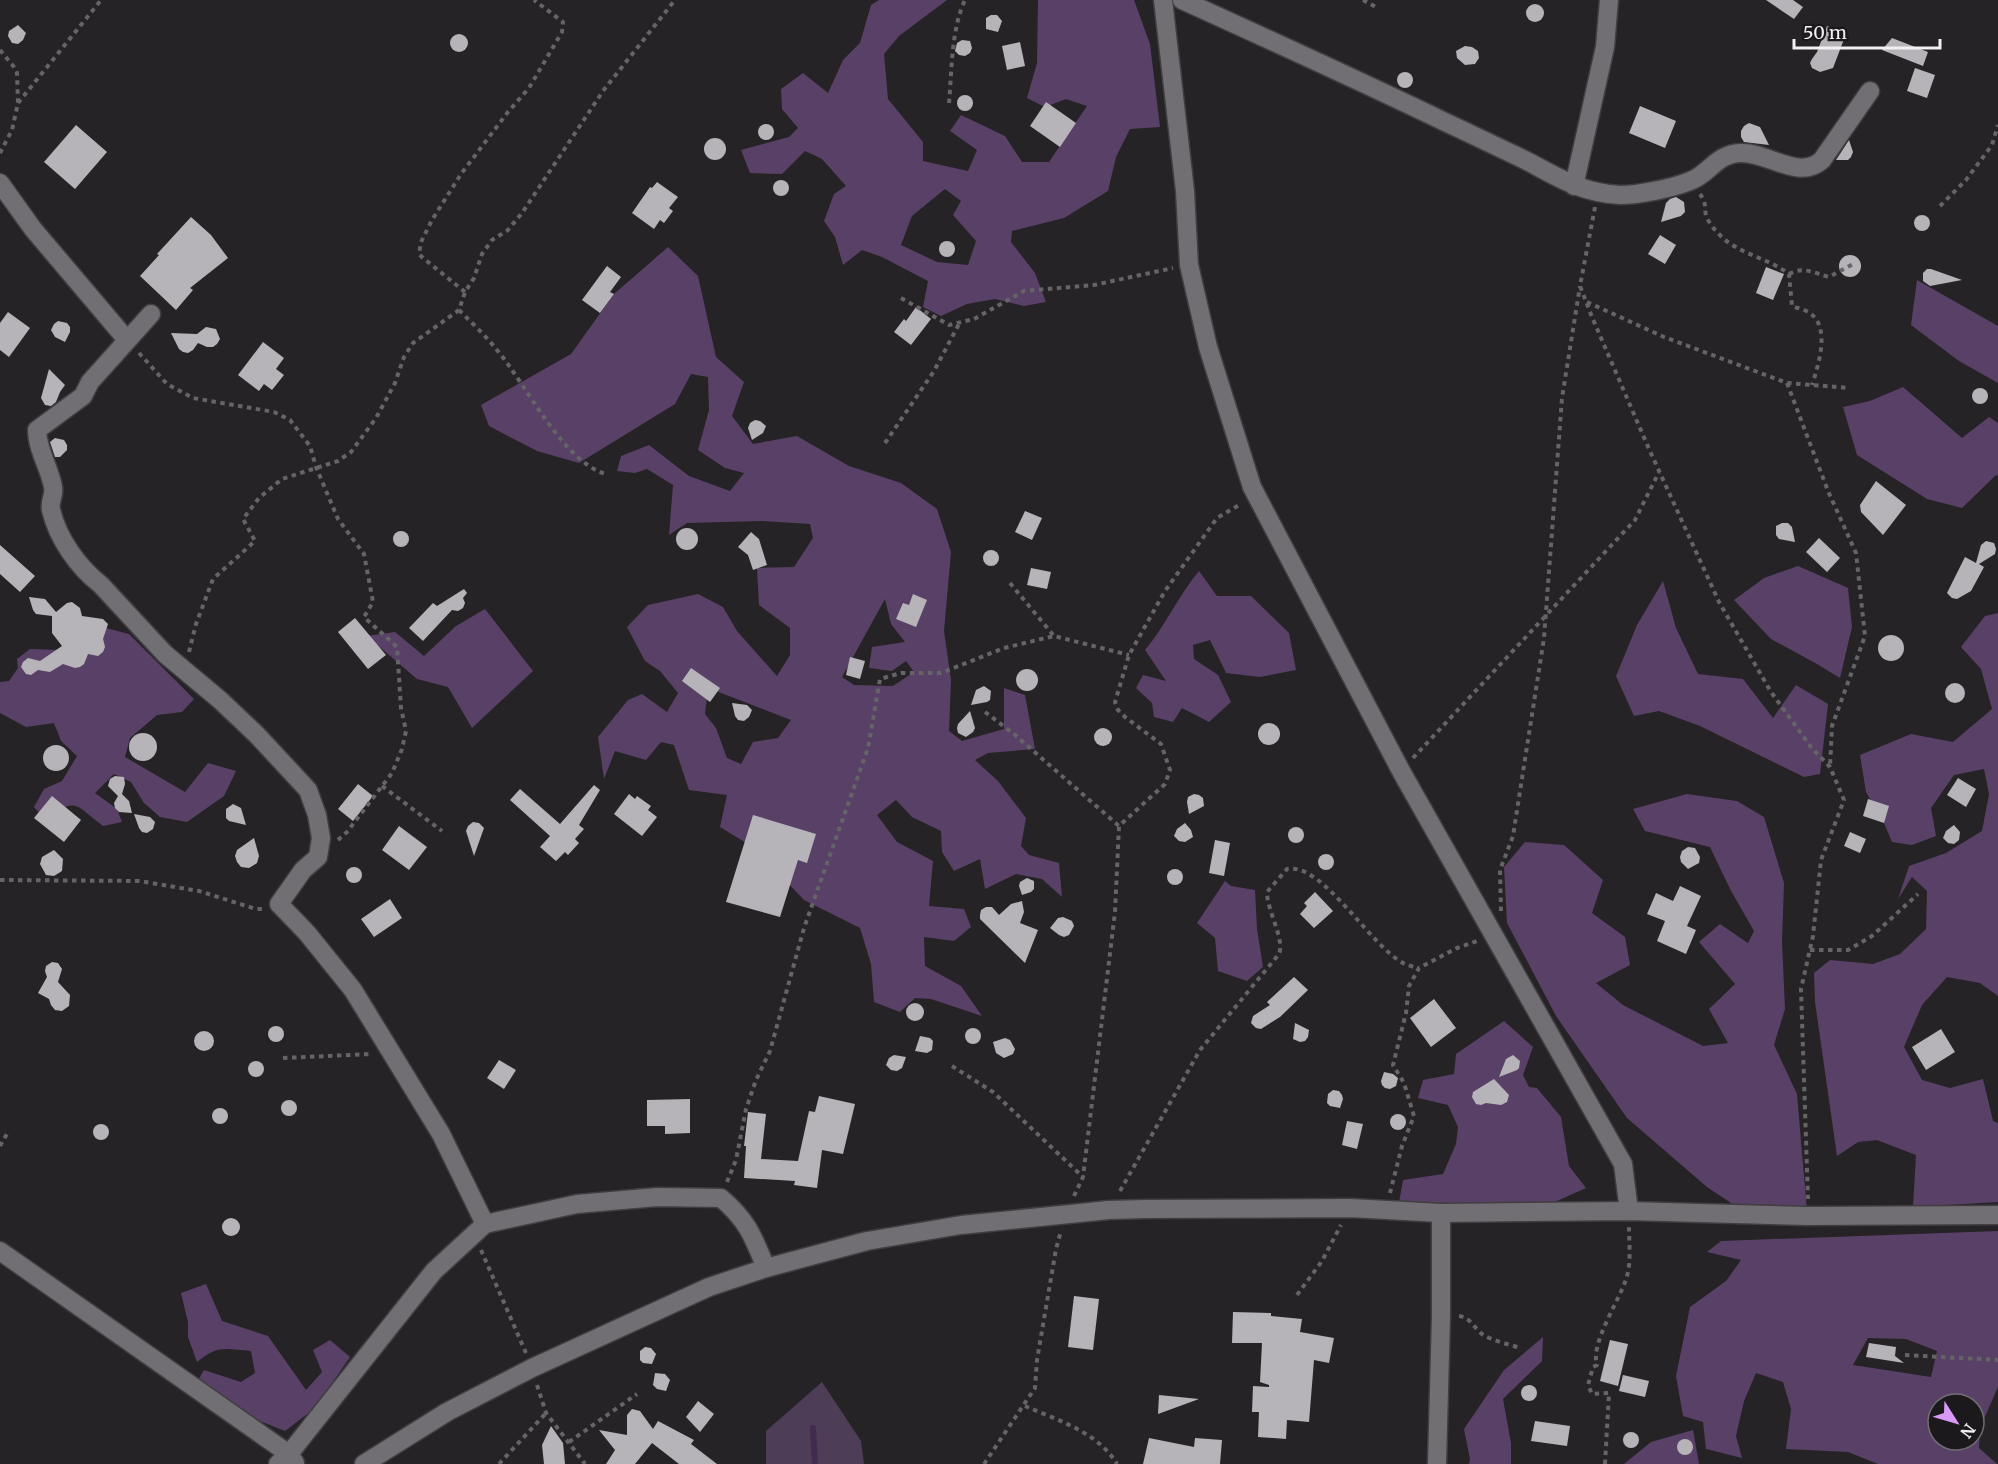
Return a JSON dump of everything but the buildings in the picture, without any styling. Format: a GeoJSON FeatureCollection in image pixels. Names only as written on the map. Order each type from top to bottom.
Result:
{"type":"FeatureCollection","features":[{"type":"Feature","properties":{"kind":"street"},"geometry":{"type":"LineString","coordinates":[[1163,0],[1185,191],[1189,265],[1208,347],[1252,487],[1401,771],[1623,1164],[1629,1211]]}},
{"type":"Feature","properties":{"kind":"street"},"geometry":{"type":"LineString","coordinates":[[1182,0],[1411,105],[1574,186],[1598,192],[1638,195],[1691,181],[1713,163],[1726,156],[1742,153],[1761,156],[1797,168],[1817,164],[1840,136],[1870,91]]}},
{"type":"Feature","properties":{"kind":"street"},"geometry":{"type":"LineString","coordinates":[[1574,186],[1605,47],[1609,0]]}},
{"type":"Feature","properties":{"kind":"street"},"geometry":{"type":"LineString","coordinates":[[0,183],[33,229],[127,340]]}},
{"type":"Feature","properties":{"kind":"street"},"geometry":{"type":"LineString","coordinates":[[151,314],[90,382],[83,396],[36,432],[54,489],[50,508],[68,548],[91,577],[165,654],[257,735],[308,790],[317,815],[321,838],[318,857],[303,870],[279,904],[307,933],[353,990],[441,1134],[486,1224]]}},
{"type":"Feature","properties":{"kind":"street"},"geometry":{"type":"LineString","coordinates":[[0,1251],[288,1461],[434,1271],[486,1224],[577,1204],[657,1197],[721,1198],[749,1227],[766,1268]]}},
{"type":"Feature","properties":{"kind":"street"},"geometry":{"type":"LineString","coordinates":[[364,1464],[447,1412],[532,1368],[709,1287],[766,1268],[867,1241],[962,1225],[1109,1210],[1350,1208],[1441,1213],[1629,1211],[1809,1216],[1998,1215]]}},
{"type":"Feature","properties":{"kind":"street"},"geometry":{"type":"LineString","coordinates":[[1437,1464],[1441,1213]]}},
{"type":"Feature","properties":{"kind":"path"},"geometry":{"type":"LineString","coordinates":[[18,103],[101,0]]}},
{"type":"Feature","properties":{"kind":"path"},"geometry":{"type":"LineString","coordinates":[[465,292],[422,257],[419,254],[420,247],[432,220],[461,174],[508,112],[530,88],[562,32],[563,22],[534,0]]}},
{"type":"Feature","properties":{"kind":"path"},"geometry":{"type":"LineString","coordinates":[[185,671],[196,624],[213,579],[255,541],[243,519],[259,498],[282,479],[338,461],[351,452],[376,418],[395,383],[404,357],[414,343],[459,310],[482,254],[492,240],[508,230],[522,213],[603,92],[675,0]]}},
{"type":"Feature","properties":{"kind":"path"},"geometry":{"type":"LineString","coordinates":[[949,103],[960,11],[965,0]]}},
{"type":"Feature","properties":{"kind":"path"},"geometry":{"type":"LineString","coordinates":[[1366,1],[1376,7]]}},
{"type":"Feature","properties":{"kind":"path"},"geometry":{"type":"LineString","coordinates":[[0,50],[17,73],[18,103],[12,130],[0,153]]}},
{"type":"Feature","properties":{"kind":"path"},"geometry":{"type":"LineString","coordinates":[[1940,206],[1966,180],[1992,145],[1998,125]]}},
{"type":"Feature","properties":{"kind":"path"},"geometry":{"type":"LineString","coordinates":[[1691,181],[1706,202],[1707,218],[1717,233],[1733,247],[1779,266],[1789,274],[1792,306],[1810,313],[1820,326],[1820,362],[1812,385]]}},
{"type":"Feature","properties":{"kind":"path"},"geometry":{"type":"LineString","coordinates":[[1386,1209],[1402,1146],[1414,1116],[1404,1083],[1393,1065],[1406,1013],[1409,986],[1419,968],[1457,948],[1493,935],[1502,918],[1500,870],[1513,836],[1544,638],[1562,398],[1598,192]]}},
{"type":"Feature","properties":{"kind":"path"},"geometry":{"type":"LineString","coordinates":[[1789,274],[1808,269],[1828,277],[1853,264]]}},
{"type":"Feature","properties":{"kind":"path"},"geometry":{"type":"LineString","coordinates":[[901,298],[949,325],[974,319],[1024,291],[1094,285],[1189,265]]}},
{"type":"Feature","properties":{"kind":"path"},"geometry":{"type":"LineString","coordinates":[[1580,286],[1659,471],[1719,602],[1771,692],[1811,747],[1830,767],[1844,800],[1821,860],[1813,936],[1801,989],[1809,1216]]}},
{"type":"Feature","properties":{"kind":"path"},"geometry":{"type":"LineString","coordinates":[[1586,302],[1664,337],[1787,383],[1851,388]]}},
{"type":"Feature","properties":{"kind":"path"},"geometry":{"type":"LineString","coordinates":[[459,310],[498,351],[569,450],[606,474]]}},
{"type":"Feature","properties":{"kind":"path"},"geometry":{"type":"LineString","coordinates":[[885,443],[934,371],[959,323]]}},
{"type":"Feature","properties":{"kind":"path"},"geometry":{"type":"LineString","coordinates":[[127,340],[167,384],[193,398],[274,412],[290,420],[310,446],[316,467],[338,519],[364,554],[373,602],[364,617],[397,647],[401,708],[406,731],[402,749],[392,772],[346,832],[318,857]]}},
{"type":"Feature","properties":{"kind":"path"},"geometry":{"type":"LineString","coordinates":[[1787,383],[1828,491],[1856,553],[1865,636],[1832,726],[1830,767]]}},
{"type":"Feature","properties":{"kind":"path"},"geometry":{"type":"LineString","coordinates":[[1401,771],[1635,520],[1659,471]]}},
{"type":"Feature","properties":{"kind":"path"},"geometry":{"type":"LineString","coordinates":[[984,1464],[991,1450],[1025,1406],[1035,1388],[1037,1360],[1056,1249],[1067,1214],[1083,1177],[1115,912],[1119,826],[1165,784],[1170,770],[1161,744],[1125,717],[1118,710],[1115,702],[1129,655],[1165,591],[1217,518],[1256,495]]}},
{"type":"Feature","properties":{"kind":"path"},"geometry":{"type":"LineString","coordinates":[[1010,583],[1054,636]]}},
{"type":"Feature","properties":{"kind":"path"},"geometry":{"type":"LineString","coordinates":[[721,1198],[736,1160],[746,1109],[756,1080],[770,1052],[804,928],[868,748],[880,679],[901,673],[941,673],[1004,648],[1054,636],[1129,655]]}},
{"type":"Feature","properties":{"kind":"path"},"geometry":{"type":"LineString","coordinates":[[984,712],[1014,734],[1119,826]]}},
{"type":"Feature","properties":{"kind":"path"},"geometry":{"type":"LineString","coordinates":[[382,786],[442,831]]}},
{"type":"Feature","properties":{"kind":"path"},"geometry":{"type":"LineString","coordinates":[[1109,1210],[1200,1050],[1279,954],[1280,940],[1270,913],[1267,892],[1287,869],[1301,868],[1313,876],[1334,894],[1369,934],[1385,948],[1406,964],[1419,968]]}},
{"type":"Feature","properties":{"kind":"path"},"geometry":{"type":"LineString","coordinates":[[0,880],[140,881],[199,891],[256,909],[268,909],[279,904]]}},
{"type":"Feature","properties":{"kind":"path"},"geometry":{"type":"LineString","coordinates":[[1810,950],[1848,950],[1872,936],[1918,894]]}},
{"type":"Feature","properties":{"kind":"path"},"geometry":{"type":"LineString","coordinates":[[283,1058],[391,1053]]}},
{"type":"Feature","properties":{"kind":"path"},"geometry":{"type":"LineString","coordinates":[[952,1066],[993,1092],[1083,1177]]}},
{"type":"Feature","properties":{"kind":"path"},"geometry":{"type":"LineString","coordinates":[[0,1146],[8,1132]]}},
{"type":"Feature","properties":{"kind":"path"},"geometry":{"type":"LineString","coordinates":[[1297,1295],[1323,1261],[1350,1208]]}},
{"type":"Feature","properties":{"kind":"path"},"geometry":{"type":"LineString","coordinates":[[1605,1464],[1609,1393],[1592,1394],[1588,1385],[1593,1367],[1597,1365],[1595,1357],[1606,1322],[1626,1281],[1629,1263],[1629,1211]]}},
{"type":"Feature","properties":{"kind":"path"},"geometry":{"type":"LineString","coordinates":[[1441,1316],[1464,1316],[1486,1336],[1520,1348]]}},
{"type":"Feature","properties":{"kind":"path"},"geometry":{"type":"LineString","coordinates":[[1905,1355],[1998,1360]]}},
{"type":"Feature","properties":{"kind":"path"},"geometry":{"type":"LineString","coordinates":[[569,1442],[637,1394]]}},
{"type":"Feature","properties":{"kind":"path"},"geometry":{"type":"LineString","coordinates":[[1025,1406],[1094,1439],[1110,1453],[1117,1464]]}},
{"type":"Feature","properties":{"kind":"path"},"geometry":{"type":"LineString","coordinates":[[499,1464],[546,1413]]}},
{"type":"Feature","properties":{"kind":"shaded area"},"geometry":{"type":"Polygon","coordinates":[[[879,0],[947,0],[899,36],[884,54],[888,99],[923,142],[923,161],[968,171],[977,150],[950,131],[961,115],[1005,136],[1022,162],[1049,162],[1087,106],[1066,99],[1045,107],[1027,98],[1037,63],[1038,0],[1134,0],[1150,44],[1160,127],[1130,129],[1116,157],[1108,191],[1064,218],[1012,231],[1011,242],[1035,273],[1046,302],[1024,306],[995,299],[967,304],[941,316],[923,307],[928,281],[882,257],[862,250],[843,265],[835,237],[824,221],[834,194],[846,186],[822,159],[805,151],[782,174],[750,173],[741,150],[789,137],[798,128],[782,109],[781,89],[803,73],[828,93],[843,60],[860,43],[871,5],[879,0]],[[945,189],[912,216],[901,245],[937,262],[968,265],[976,241],[953,215],[961,201],[945,189]]]}},
{"type":"Feature","properties":{"kind":"shaded area"},"geometry":{"type":"Polygon","coordinates":[[[668,247],[698,276],[716,357],[744,382],[732,416],[753,444],[797,436],[849,466],[901,483],[937,509],[951,552],[944,631],[951,680],[949,731],[962,741],[1004,729],[1004,688],[1025,695],[1035,749],[988,753],[975,760],[998,781],[1026,818],[1021,846],[1029,855],[1059,863],[1062,897],[1042,879],[1016,874],[985,889],[980,859],[954,871],[942,852],[941,831],[912,817],[896,800],[877,815],[897,842],[933,861],[929,906],[964,909],[971,927],[954,941],[924,937],[925,966],[961,986],[982,1016],[931,999],[915,998],[900,1012],[874,1002],[871,964],[860,928],[804,900],[756,849],[720,827],[727,795],[689,790],[674,745],[661,742],[646,760],[615,751],[604,779],[598,737],[628,700],[642,694],[667,712],[678,693],[660,671],[645,661],[627,627],[648,605],[698,594],[723,607],[737,631],[777,676],[790,655],[790,628],[759,605],[757,568],[794,567],[813,538],[810,524],[761,521],[687,523],[669,535],[673,485],[647,469],[635,473],[617,471],[621,456],[649,445],[689,476],[730,491],[744,473],[725,468],[698,450],[709,410],[708,377],[691,374],[675,404],[579,463],[537,451],[489,426],[481,405],[571,354],[614,294],[668,247]],[[885,599],[842,677],[854,685],[893,686],[914,672],[906,661],[892,671],[869,668],[872,647],[905,642],[891,624],[885,599]],[[708,688],[705,714],[716,728],[727,758],[741,764],[753,742],[778,738],[791,720],[708,688]]]}},
{"type":"Feature","properties":{"kind":"shaded area"},"geometry":{"type":"Polygon","coordinates":[[[1917,280],[1998,326],[1998,383],[1959,361],[1911,325],[1917,280]]]}},
{"type":"Feature","properties":{"kind":"shaded area"},"geometry":{"type":"Polygon","coordinates":[[[1903,387],[1962,438],[1989,417],[1998,423],[1998,476],[1996,475],[1962,508],[1927,499],[1857,455],[1843,407],[1870,401],[1903,387]]]}},
{"type":"Feature","properties":{"kind":"shaded area"},"geometry":{"type":"Polygon","coordinates":[[[1798,566],[1848,588],[1852,627],[1840,678],[1771,639],[1734,600],[1764,578],[1798,566]]]}},
{"type":"Feature","properties":{"kind":"shaded area"},"geometry":{"type":"Polygon","coordinates":[[[1199,571],[1217,596],[1251,596],[1289,633],[1296,670],[1260,677],[1226,673],[1210,640],[1193,645],[1194,659],[1218,675],[1231,702],[1209,722],[1182,708],[1173,722],[1154,717],[1152,703],[1136,688],[1143,675],[1166,681],[1145,650],[1199,571]]]}},
{"type":"Feature","properties":{"kind":"shaded area"},"geometry":{"type":"Polygon","coordinates":[[[1663,581],[1676,628],[1698,674],[1743,679],[1773,718],[1796,685],[1828,704],[1820,774],[1804,777],[1700,726],[1659,711],[1634,716],[1616,676],[1637,625],[1663,581]]]}},
{"type":"Feature","properties":{"kind":"shaded area"},"geometry":{"type":"Polygon","coordinates":[[[485,609],[533,671],[472,728],[448,687],[417,679],[367,636],[395,632],[424,656],[456,626],[485,609]]]}},
{"type":"Feature","properties":{"kind":"shaded area"},"geometry":{"type":"Polygon","coordinates":[[[1998,613],[1998,996],[1980,983],[1947,977],[1922,1005],[1904,1047],[1922,1080],[1950,1088],[1983,1079],[1993,1121],[1998,1123],[1998,1202],[1913,1207],[1916,1155],[1877,1140],[1858,1142],[1837,1156],[1815,1002],[1814,973],[1830,960],[1873,964],[1900,954],[1926,929],[1927,891],[1912,877],[1898,899],[1909,866],[1946,853],[1982,831],[1989,794],[1984,769],[1954,775],[1931,808],[1936,836],[1912,845],[1892,842],[1866,792],[1860,755],[1911,734],[1953,742],[1992,709],[1981,669],[1961,647],[1985,616],[1998,613]]]}},
{"type":"Feature","properties":{"kind":"shaded area"},"geometry":{"type":"Polygon","coordinates":[[[102,627],[129,634],[194,699],[182,712],[157,715],[130,738],[125,757],[185,792],[208,763],[236,771],[224,796],[187,822],[160,817],[144,803],[131,782],[114,774],[95,793],[117,809],[122,822],[103,826],[75,806],[63,808],[44,818],[34,807],[44,789],[62,781],[77,756],[61,741],[54,723],[26,727],[0,713],[0,682],[9,681],[18,668],[17,659],[30,649],[62,650],[102,627]]]}},
{"type":"Feature","properties":{"kind":"shaded area"},"geometry":{"type":"Polygon","coordinates":[[[1687,794],[1737,801],[1764,817],[1784,883],[1782,942],[1785,1009],[1774,1045],[1797,1094],[1807,1211],[1734,1205],[1707,1187],[1627,1118],[1556,1016],[1507,923],[1504,867],[1525,842],[1564,845],[1603,880],[1592,913],[1625,937],[1630,965],[1596,983],[1623,1005],[1703,1046],[1728,1043],[1709,1009],[1735,984],[1699,942],[1720,924],[1748,943],[1754,931],[1710,847],[1645,831],[1633,809],[1687,794]]]}},
{"type":"Feature","properties":{"kind":"shaded area"},"geometry":{"type":"Polygon","coordinates":[[[1225,881],[1231,886],[1255,890],[1257,929],[1263,967],[1247,981],[1218,971],[1215,938],[1197,923],[1225,881]]]}},
{"type":"Feature","properties":{"kind":"shaded area"},"geometry":{"type":"Polygon","coordinates":[[[1504,1021],[1533,1047],[1523,1075],[1529,1087],[1537,1088],[1561,1117],[1569,1166],[1586,1188],[1546,1206],[1398,1208],[1403,1180],[1443,1174],[1456,1144],[1458,1127],[1448,1105],[1418,1098],[1423,1080],[1454,1074],[1456,1054],[1504,1021]]]}},
{"type":"Feature","properties":{"kind":"shaded area"},"geometry":{"type":"Polygon","coordinates":[[[1998,1231],[1998,1387],[1986,1414],[1986,1392],[1926,1392],[1926,1452],[1984,1452],[1997,1464],[1878,1464],[1848,1452],[1786,1449],[1791,1409],[1783,1382],[1756,1373],[1744,1401],[1736,1436],[1742,1458],[1706,1449],[1703,1422],[1683,1416],[1676,1376],[1690,1307],[1726,1281],[1741,1260],[1707,1252],[1721,1241],[1998,1231]],[[1868,1338],[1853,1365],[1931,1377],[1937,1351],[1906,1339],[1868,1338]]]}},
{"type":"Feature","properties":{"kind":"shaded area"},"geometry":{"type":"Polygon","coordinates":[[[206,1284],[222,1321],[268,1336],[306,1390],[322,1372],[313,1350],[330,1340],[350,1357],[315,1408],[285,1431],[252,1418],[197,1382],[204,1370],[241,1382],[255,1373],[251,1351],[222,1349],[197,1362],[188,1337],[188,1322],[181,1293],[206,1284]]]}},
{"type":"Feature","properties":{"kind":"shaded area"},"geometry":{"type":"Polygon","coordinates":[[[1543,1337],[1542,1361],[1503,1399],[1511,1443],[1511,1464],[1469,1464],[1464,1429],[1504,1370],[1543,1337]]]}},
{"type":"Feature","properties":{"kind":"shaded area"},"geometry":{"type":"Polygon","coordinates":[[[822,1382],[861,1441],[864,1464],[766,1464],[766,1431],[822,1382]]]}},
{"type":"Feature","properties":{"kind":"shaded area"},"geometry":{"type":"Polygon","coordinates":[[[1693,1430],[1699,1464],[1624,1464],[1651,1442],[1693,1430]]]}},
{"type":"Feature","properties":{"kind":"waterway"},"geometry":{"type":"LineString","coordinates":[[813,1428],[815,1464]]}}]}
